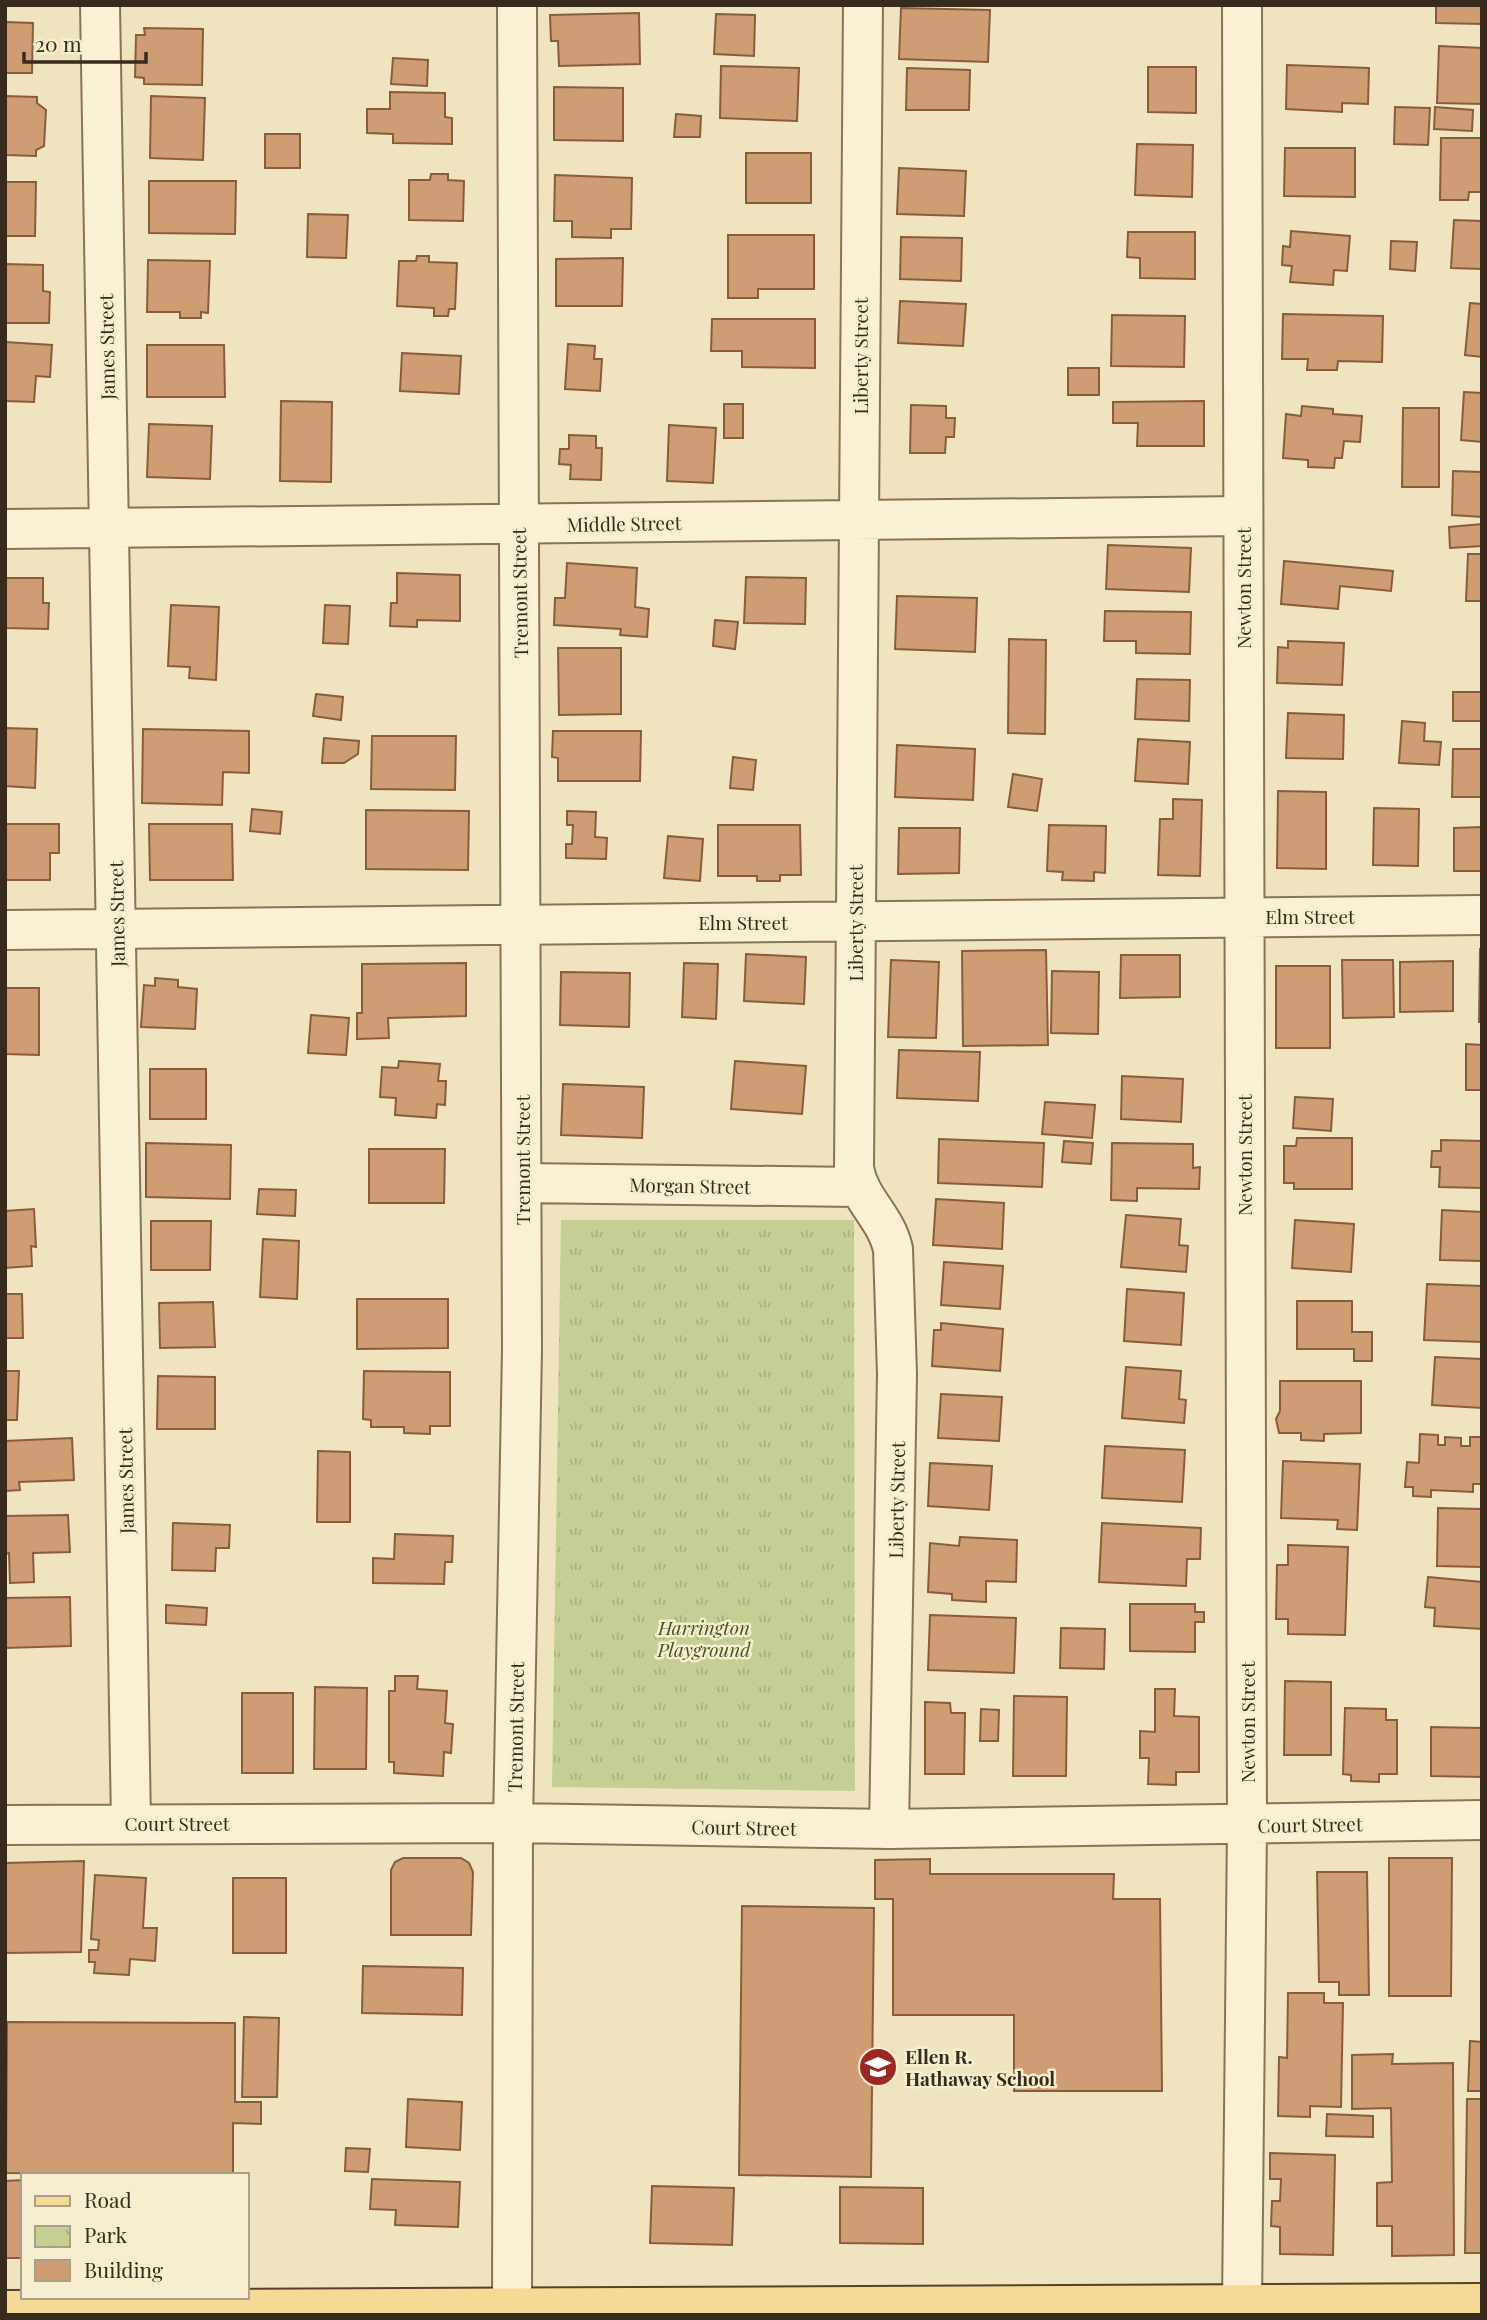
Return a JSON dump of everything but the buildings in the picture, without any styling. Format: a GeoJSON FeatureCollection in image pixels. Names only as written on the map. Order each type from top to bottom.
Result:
{"type":"FeatureCollection","features":[{"type":"Feature","properties":{"kind":"main road"},"geometry":{"type":"LineString","coordinates":[[5,2310],[1048,2309],[1482,2303]]}},
{"type":"Feature","properties":{"kind":"street","name":"James Street"},"geometry":{"type":"LineString","coordinates":[[100,5],[131,1823]]}},
{"type":"Feature","properties":{"kind":"street","name":"Tremont Street"},"geometry":{"type":"LineString","coordinates":[[512,2310],[513,1823],[522,1364],[523,924],[518,524],[517,5]]}},
{"type":"Feature","properties":{"kind":"street","name":"Liberty Street"},"geometry":{"type":"LineString","coordinates":[[863,5],[855,922],[857,1127],[854,1168],[857,1187],[889,1231],[893,1249],[897,1374],[889,1829]]}},
{"type":"Feature","properties":{"kind":"street","name":"Newton Street"},"geometry":{"type":"LineString","coordinates":[[1241,5],[1247,1826],[1242,2305]]}},
{"type":"Feature","properties":{"kind":"street","name":"Middle Street"},"geometry":{"type":"LineString","coordinates":[[5,529],[1243,516]]}},
{"type":"Feature","properties":{"kind":"street","name":"Elm Street"},"geometry":{"type":"LineString","coordinates":[[5,930],[1482,915]]}},
{"type":"Feature","properties":{"kind":"street","name":"Morgan Street"},"geometry":{"type":"LineString","coordinates":[[522,1183],[857,1187]]}},
{"type":"Feature","properties":{"kind":"street","name":"Court Street"},"geometry":{"type":"LineString","coordinates":[[5,1825],[513,1823],[889,1829],[1247,1826],[1482,1820]]}},
{"type":"Feature","properties":{"kind":"green space","name":"Harrington Playground"},"geometry":{"type":"Polygon","coordinates":[[[561,1220],[854,1220],[855,1791],[552,1787],[561,1220]]]}},
{"type":"Feature","properties":{"kind":"place","name":"Ellen R. Hathaway School"},"geometry":{"type":"Point","coordinates":[878,2067]}}]}
